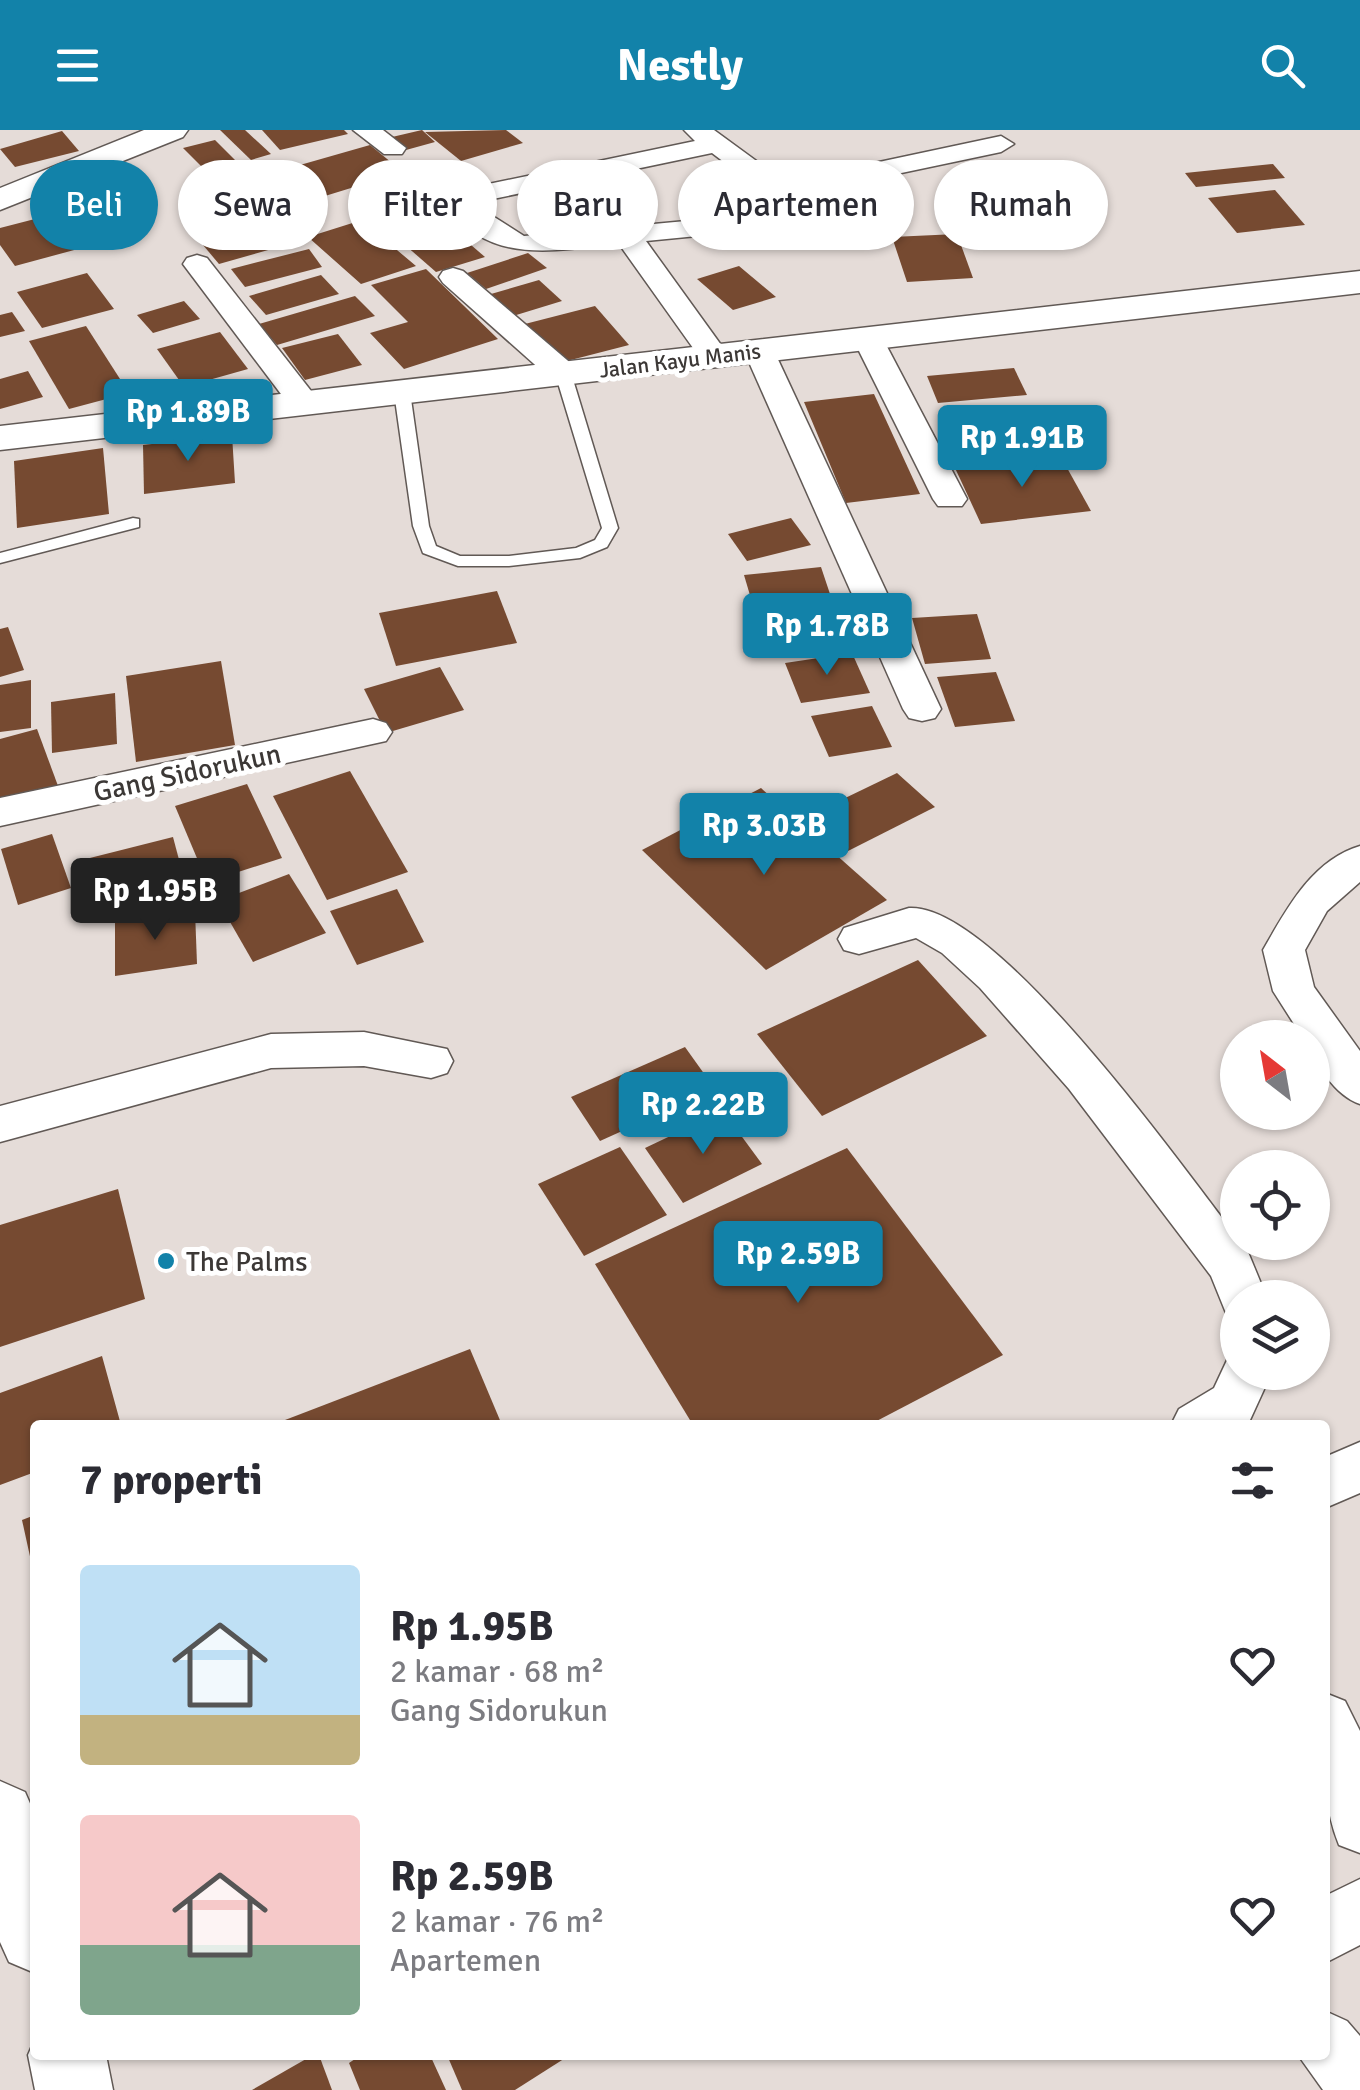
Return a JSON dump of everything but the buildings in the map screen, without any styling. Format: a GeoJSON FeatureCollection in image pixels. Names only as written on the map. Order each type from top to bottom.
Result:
{"type":"FeatureCollection","features":[{"type":"Feature","properties":{"kind":"street"},"geometry":{"type":"LineString","coordinates":[[0,200],[172,130]]}},
{"type":"Feature","properties":{"kind":"street"},"geometry":{"type":"LineString","coordinates":[[366,130],[392,148]]}},
{"type":"Feature","properties":{"kind":"street"},"geometry":{"type":"LineString","coordinates":[[614,160],[705,137],[737,160]]}},
{"type":"Feature","properties":{"kind":"street"},"geometry":{"type":"LineString","coordinates":[[914,163],[1001,144]]}},
{"type":"Feature","properties":{"kind":"street"},"geometry":{"type":"LineString","coordinates":[[517,185],[484,193],[466,204],[466,211],[517,242]]}},
{"type":"Feature","properties":{"kind":"street"},"geometry":{"type":"LineString","coordinates":[[638,250],[714,356]]}},
{"type":"Feature","properties":{"kind":"street"},"geometry":{"type":"LineString","coordinates":[[197,264],[304,403]]}},
{"type":"Feature","properties":{"kind":"street"},"geometry":{"type":"LineString","coordinates":[[453,277],[563,373]]}},
{"type":"Feature","properties":{"kind":"street","name":"Jalan Kayu Manis"},"geometry":{"type":"LineString","coordinates":[[0,438],[1360,282]]}},
{"type":"Feature","properties":{"kind":"street"},"geometry":{"type":"LineString","coordinates":[[868,338],[950,499]]}},
{"type":"Feature","properties":{"kind":"street"},"geometry":{"type":"LineString","coordinates":[[758,351],[922,709]]}},
{"type":"Feature","properties":{"kind":"street","name":"Gang Sidorukun"},"geometry":{"type":"LineString","coordinates":[[0,812],[373,732]]}},
{"type":"Feature","properties":{"kind":"street"},"geometry":{"type":"LineString","coordinates":[[1360,860],[1312,901],[1284,950],[1294,991],[1360,1086]]}},
{"type":"Feature","properties":{"kind":"street"},"geometry":{"type":"LineString","coordinates":[[858,940],[915,922],[928,924],[966,946],[1044,1030],[1230,1266],[1236,1280]]}},
{"type":"Feature","properties":{"kind":"street"},"geometry":{"type":"LineString","coordinates":[[0,1124],[271,1051],[364,1049],[430,1061]]}},
{"type":"Feature","properties":{"kind":"street"},"geometry":{"type":"LineString","coordinates":[[1205,1420],[1232,1404],[1239,1390]]}},
{"type":"Feature","properties":{"kind":"street"},"geometry":{"type":"LineString","coordinates":[[1330,1481],[1360,1466]]}},
{"type":"Feature","properties":{"kind":"street"},"geometry":{"type":"LineString","coordinates":[[1330,1731],[1348,1769],[1360,1824]]}},
{"type":"Feature","properties":{"kind":"street"},"geometry":{"type":"LineString","coordinates":[[0,1818],[30,1919]]}},
{"type":"Feature","properties":{"kind":"street"},"geometry":{"type":"LineString","coordinates":[[1330,1929],[1360,1909]]}},
{"type":"Feature","properties":{"kind":"street"},"geometry":{"type":"LineString","coordinates":[[1330,2049],[1360,2085]]}},
{"type":"Feature","properties":{"kind":"street"},"geometry":{"type":"LineString","coordinates":[[67,2060],[74,2090]]}},
{"type":"Feature","properties":{"kind":"lane"},"geometry":{"type":"LineString","coordinates":[[402,392],[422,526],[429,549],[458,561],[509,561],[580,553],[602,543],[610,528],[563,373]]}},
{"type":"Feature","properties":{"kind":"lane"},"geometry":{"type":"LineString","coordinates":[[0,558],[133,523]]}},
{"type":"Feature","properties":{"kind":"place","name":"The Palms"},"geometry":{"type":"Point","coordinates":[166,1261]}}]}
